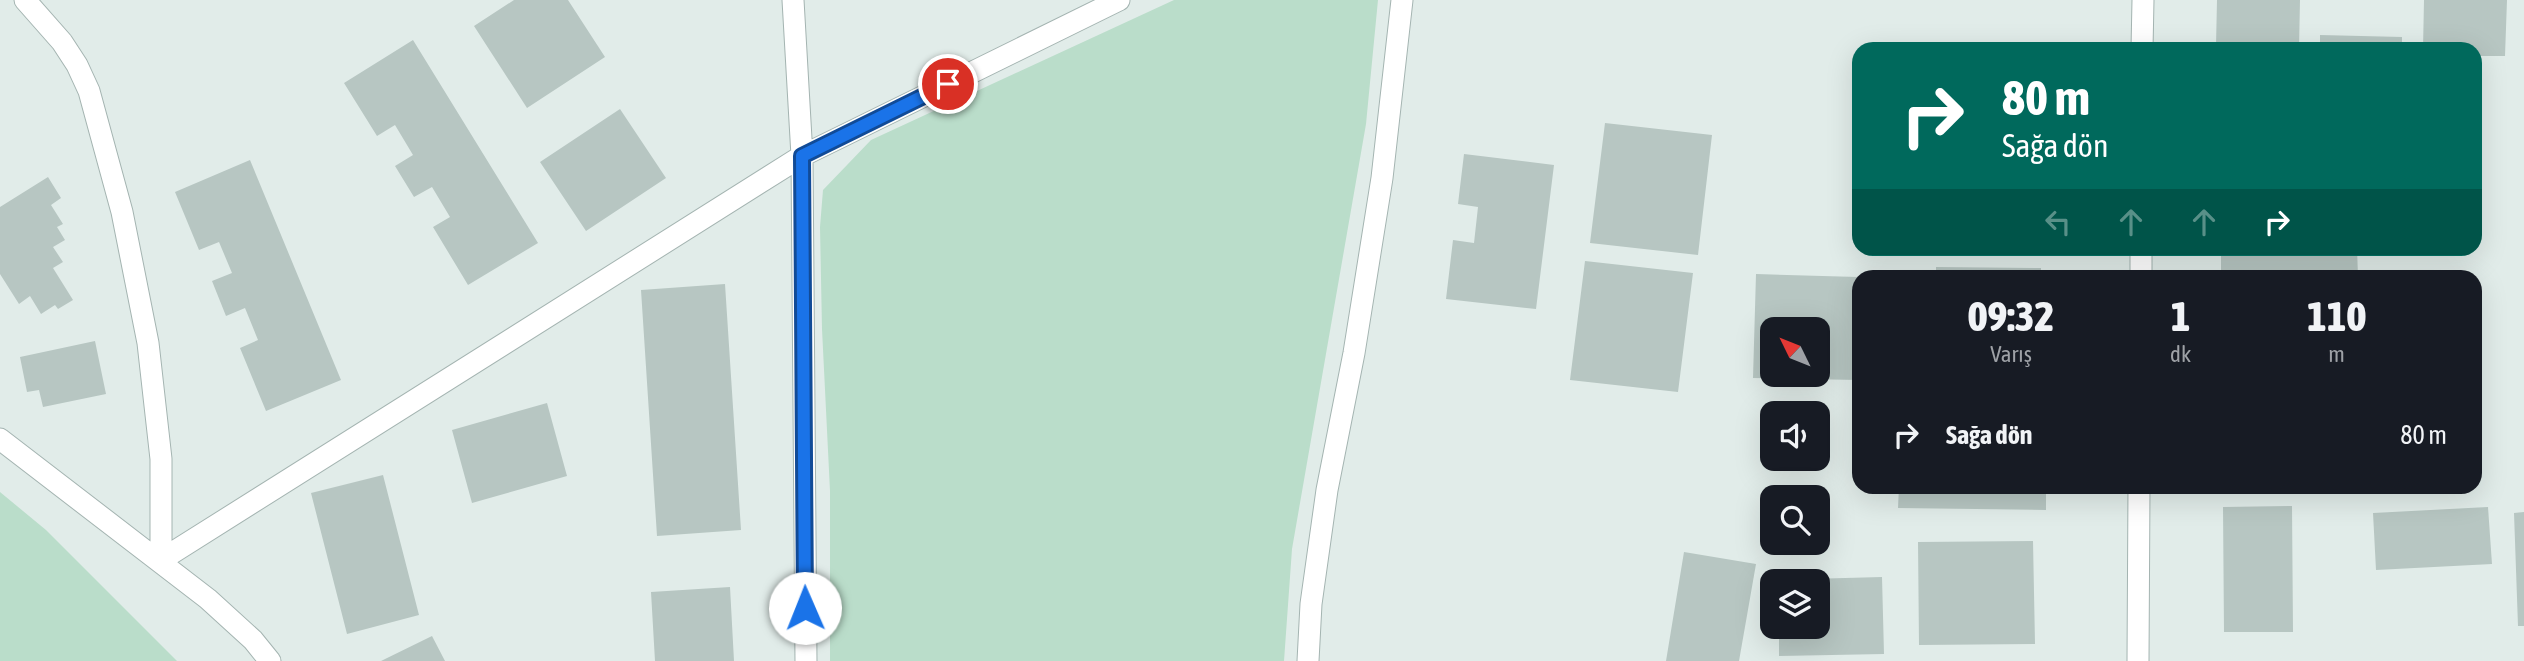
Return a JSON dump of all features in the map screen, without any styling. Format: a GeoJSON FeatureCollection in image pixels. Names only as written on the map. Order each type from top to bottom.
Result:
{"type":"FeatureCollection","features":[{"type":"Feature","properties":{"kind":"street"},"geometry":{"type":"LineString","coordinates":[[25,0],[62,42],[77,65],[89,92],[122,212],[148,343],[161,459],[160,560]]}},
{"type":"Feature","properties":{"kind":"street"},"geometry":{"type":"LineString","coordinates":[[793,0],[802,156],[806,661]]}},
{"type":"Feature","properties":{"kind":"street"},"geometry":{"type":"LineString","coordinates":[[160,560],[802,156],[1119,0]]}},
{"type":"Feature","properties":{"kind":"street"},"geometry":{"type":"LineString","coordinates":[[1308,661],[1311,604],[1327,490],[1354,353],[1382,178],[1402,0]]}},
{"type":"Feature","properties":{"kind":"street"},"geometry":{"type":"LineString","coordinates":[[2142,42],[2143,0]]}},
{"type":"Feature","properties":{"kind":"street"},"geometry":{"type":"LineString","coordinates":[[0,439],[208,598],[253,640],[270,661]]}},
{"type":"Feature","properties":{"kind":"street"},"geometry":{"type":"LineString","coordinates":[[2138,661],[2139,494]]}},
{"type":"Feature","properties":{"kind":"green space"},"geometry":{"type":"Polygon","coordinates":[[[1174,0],[1378,0],[1366,124],[1292,549],[1284,661],[830,661],[830,491],[820,227],[823,190],[871,140],[1174,0]]]}},
{"type":"Feature","properties":{"kind":"green space"},"geometry":{"type":"Polygon","coordinates":[[[0,492],[46,530],[177,661],[0,661],[0,492]]]}},
{"type":"Feature","properties":{"kind":"building"},"geometry":{"type":"Polygon","coordinates":[[[514,0],[568,0],[605,57],[527,108],[474,26],[514,0]]]}},
{"type":"Feature","properties":{"kind":"building"},"geometry":{"type":"Polygon","coordinates":[[[2217,0],[2300,0],[2299,42],[2216,42],[2217,0]]]}},
{"type":"Feature","properties":{"kind":"building"},"geometry":{"type":"Polygon","coordinates":[[[2424,0],[2507,0],[2505,56],[2482,56],[2482,42],[2423,42],[2424,0]]]}},
{"type":"Feature","properties":{"kind":"building"},"geometry":{"type":"Polygon","coordinates":[[[2320,35],[2402,37],[2402,42],[2320,42],[2320,35]]]}},
{"type":"Feature","properties":{"kind":"building"},"geometry":{"type":"Polygon","coordinates":[[[413,40],[538,243],[468,285],[433,227],[450,217],[432,187],[414,197],[395,166],[413,155],[395,125],[377,136],[344,83],[413,40]]]}},
{"type":"Feature","properties":{"kind":"building"},"geometry":{"type":"Polygon","coordinates":[[[620,109],[666,178],[586,231],[540,162],[620,109]]]}},
{"type":"Feature","properties":{"kind":"building"},"geometry":{"type":"Polygon","coordinates":[[[1605,123],[1712,135],[1698,255],[1590,243],[1605,123]]]}},
{"type":"Feature","properties":{"kind":"building"},"geometry":{"type":"Polygon","coordinates":[[[1464,154],[1554,165],[1536,309],[1446,299],[1453,240],[1474,243],[1478,207],[1458,204],[1464,154]]]}},
{"type":"Feature","properties":{"kind":"building"},"geometry":{"type":"Polygon","coordinates":[[[250,160],[341,380],[266,411],[240,348],[258,340],[245,308],[226,316],[212,281],[232,273],[219,242],[199,250],[175,192],[250,160]]]}},
{"type":"Feature","properties":{"kind":"building"},"geometry":{"type":"Polygon","coordinates":[[[48,177],[61,198],[51,205],[63,224],[57,227],[65,240],[53,247],[63,262],[53,268],[73,300],[58,309],[55,305],[41,314],[30,296],[19,304],[0,274],[0,207],[48,177]]]}},
{"type":"Feature","properties":{"kind":"building"},"geometry":{"type":"Polygon","coordinates":[[[2221,256],[2357,256],[2358,270],[2221,270],[2221,256]]]}},
{"type":"Feature","properties":{"kind":"building"},"geometry":{"type":"Polygon","coordinates":[[[1585,261],[1693,273],[1678,392],[1570,380],[1585,261]]]}},
{"type":"Feature","properties":{"kind":"building"},"geometry":{"type":"Polygon","coordinates":[[[1936,267],[2041,268],[2041,270],[1936,270],[1936,267]]]}},
{"type":"Feature","properties":{"kind":"building"},"geometry":{"type":"Polygon","coordinates":[[[1756,274],[1852,277],[1852,380],[1830,379],[1830,317],[1760,317],[1760,378],[1753,378],[1756,274]]]}},
{"type":"Feature","properties":{"kind":"building"},"geometry":{"type":"Polygon","coordinates":[[[725,284],[741,530],[657,536],[641,290],[725,284]]]}},
{"type":"Feature","properties":{"kind":"building"},"geometry":{"type":"Polygon","coordinates":[[[95,341],[106,394],[43,407],[39,390],[27,392],[20,357],[95,341]]]}},
{"type":"Feature","properties":{"kind":"building"},"geometry":{"type":"Polygon","coordinates":[[[547,403],[567,476],[472,503],[452,430],[547,403]]]}},
{"type":"Feature","properties":{"kind":"building"},"geometry":{"type":"Polygon","coordinates":[[[383,475],[419,615],[347,634],[311,493],[383,475]]]}},
{"type":"Feature","properties":{"kind":"building"},"geometry":{"type":"Polygon","coordinates":[[[1899,494],[2046,494],[2046,510],[1898,508],[1899,494]]]}},
{"type":"Feature","properties":{"kind":"building"},"geometry":{"type":"Polygon","coordinates":[[[2292,506],[2293,632],[2224,632],[2223,507],[2292,506]]]}},
{"type":"Feature","properties":{"kind":"building"},"geometry":{"type":"Polygon","coordinates":[[[2488,507],[2492,564],[2376,570],[2373,513],[2488,507]]]}},
{"type":"Feature","properties":{"kind":"building"},"geometry":{"type":"Polygon","coordinates":[[[2524,512],[2524,626],[2518,626],[2514,513],[2524,512]]]}},
{"type":"Feature","properties":{"kind":"building"},"geometry":{"type":"Polygon","coordinates":[[[2033,541],[2035,644],[1919,645],[1918,542],[2033,541]]]}},
{"type":"Feature","properties":{"kind":"building"},"geometry":{"type":"Polygon","coordinates":[[[1684,552],[1756,564],[1739,661],[1666,661],[1684,552]]]}},
{"type":"Feature","properties":{"kind":"building"},"geometry":{"type":"Polygon","coordinates":[[[1882,577],[1884,654],[1779,656],[1779,639],[1830,639],[1830,578],[1882,577]]]}},
{"type":"Feature","properties":{"kind":"building"},"geometry":{"type":"Polygon","coordinates":[[[730,587],[734,661],[655,661],[651,592],[730,587]]]}},
{"type":"Feature","properties":{"kind":"building"},"geometry":{"type":"Polygon","coordinates":[[[432,636],[445,661],[381,661],[432,636]]]}},
{"type":"Feature","properties":{"kind":"route"},"geometry":{"type":"LineString","coordinates":[[805,608],[802,156],[948,84]]}}]}
